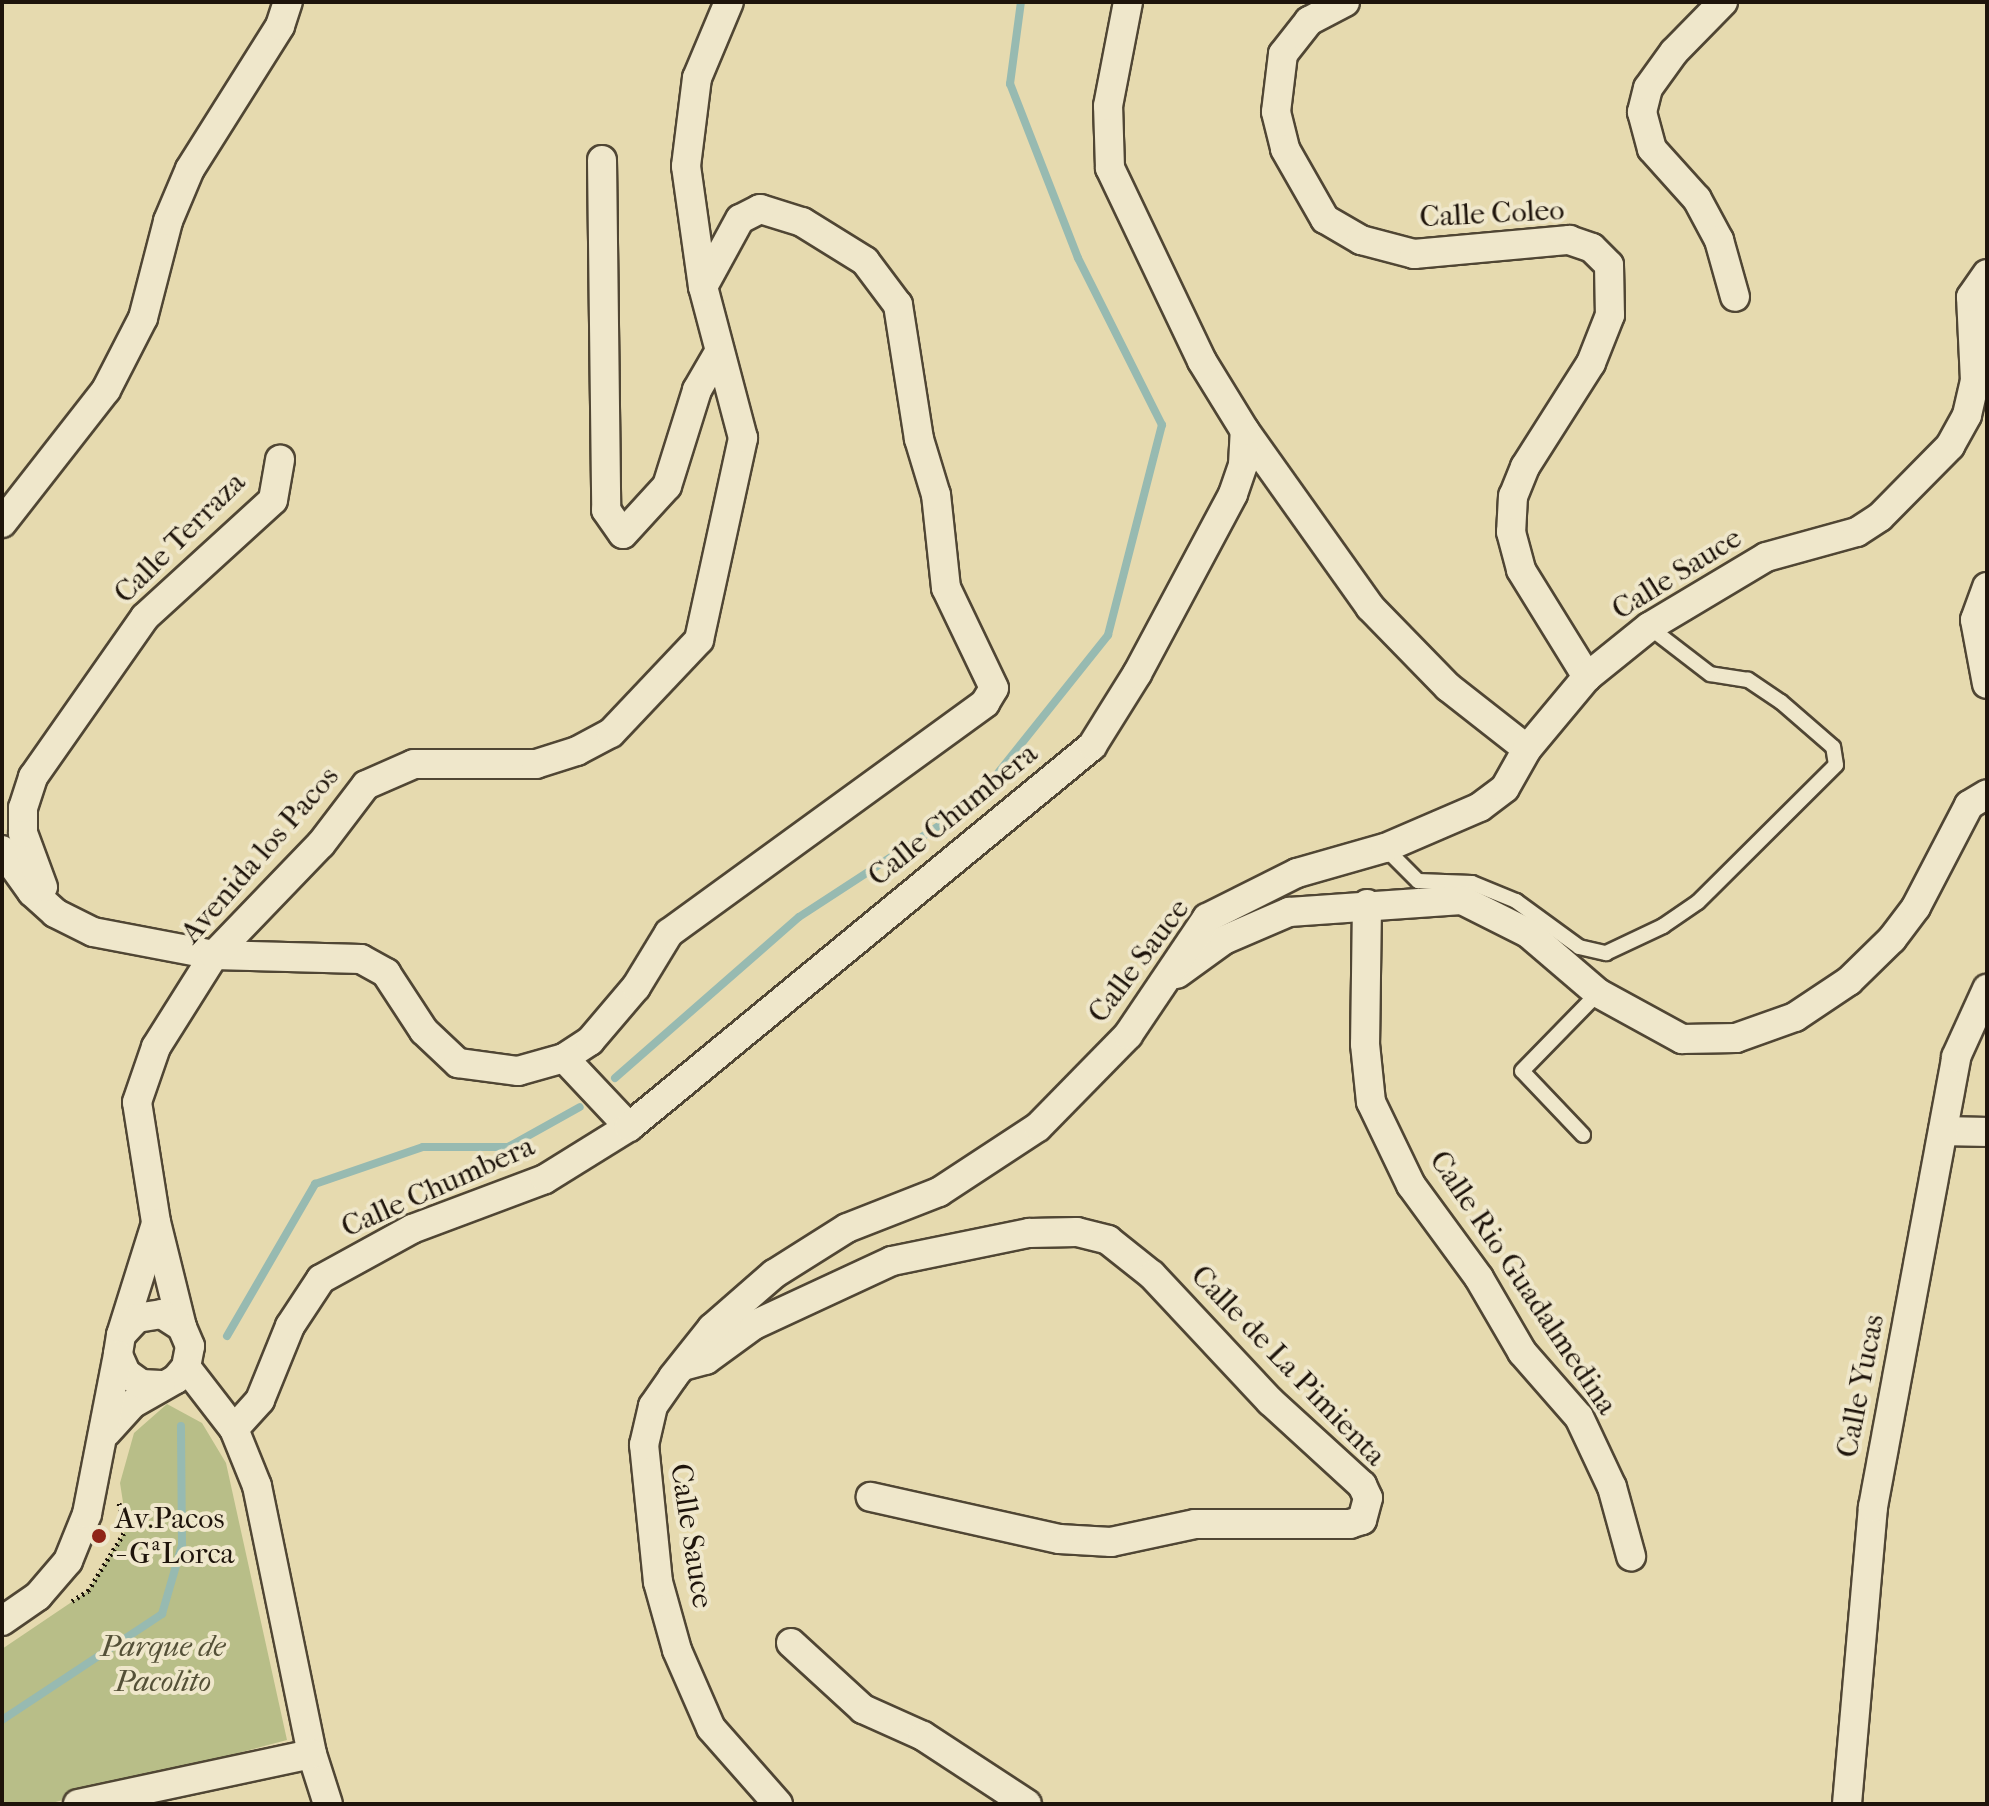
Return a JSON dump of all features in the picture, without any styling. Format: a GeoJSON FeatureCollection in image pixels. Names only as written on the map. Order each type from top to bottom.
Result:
{"type":"FeatureCollection","features":[{"type":"Feature","properties":{"kind":"street"},"geometry":{"type":"LineString","coordinates":[[2,523],[106,390],[143,318],[168,221],[190,169],[280,26],[288,2]]}},
{"type":"Feature","properties":{"kind":"street","name":"Avenida los Pacos"},"geometry":{"type":"LineString","coordinates":[[182,1327],[156,1222],[137,1102],[156,1047],[214,955],[321,844],[366,785],[414,764],[536,764],[577,751],[611,733],[699,640],[743,438],[703,287],[686,166],[697,78],[729,2]]}},
{"type":"Feature","properties":{"kind":"street"},"geometry":{"type":"LineString","coordinates":[[1128,2],[1108,106],[1110,168],[1202,361],[1245,431],[1370,607],[1448,687],[1527,749]]}},
{"type":"Feature","properties":{"kind":"street","name":"Calle Coleo"},"geometry":{"type":"LineString","coordinates":[[1345,2],[1309,21],[1283,54],[1276,112],[1291,162],[1325,219],[1361,240],[1414,254],[1569,240],[1592,248],[1609,265],[1610,315],[1591,363],[1525,467],[1513,496],[1511,532],[1521,570],[1587,677]]}},
{"type":"Feature","properties":{"kind":"street"},"geometry":{"type":"LineString","coordinates":[[1723,2],[1674,52],[1648,88],[1642,112],[1652,149],[1697,199],[1719,240],[1735,297]]}},
{"type":"Feature","properties":{"kind":"street"},"geometry":{"type":"LineString","coordinates":[[602,160],[606,510],[623,534],[667,486],[697,390],[719,352]]}},
{"type":"Feature","properties":{"kind":"street"},"geometry":{"type":"LineString","coordinates":[[2,850],[32,892],[55,913],[93,932],[214,955],[361,959],[386,973],[424,1031],[458,1063],[518,1071],[564,1058],[590,1041],[636,987],[669,933],[991,698],[993,679],[946,588],[936,495],[919,439],[898,305],[865,261],[802,222],[760,209],[740,219],[703,287]]}},
{"type":"Feature","properties":{"kind":"street","name":"Calle Sauce"},"geometry":{"type":"LineString","coordinates":[[778,1804],[711,1728],[677,1650],[658,1582],[644,1445],[653,1406],[712,1328],[774,1274],[847,1228],[939,1192],[1038,1127],[1128,1035],[1207,918],[1297,873],[1385,848],[1480,807],[1505,788],[1527,749],[1587,677],[1649,627],[1766,557],[1857,532],[1880,517],[1926,474],[1967,415],[1975,381],[1971,297],[1987,274]]}},
{"type":"Feature","properties":{"kind":"street","name":"Calle Chumbera"},"geometry":{"type":"LineString","coordinates":[[234,1429],[260,1400],[290,1326],[321,1279],[412,1229],[545,1179],[629,1127],[1092,746],[1137,674],[1220,521],[1243,465],[1245,431]]}},
{"type":"Feature","properties":{"kind":"street","name":"Calle Terraza"},"geometry":{"type":"LineString","coordinates":[[55,913],[23,833],[23,808],[33,777],[145,617],[273,500],[280,460]]}},
{"type":"Feature","properties":{"kind":"street"},"geometry":{"type":"LineString","coordinates":[[1987,587],[1975,620],[1987,684]]}},
{"type":"Feature","properties":{"kind":"street"},"geometry":{"type":"LineString","coordinates":[[1160,987],[1224,940],[1289,912],[1367,904],[1462,900],[1528,933],[1598,993],[1682,1039],[1736,1038],[1795,1017],[1849,981],[1892,939],[1916,907],[1969,805],[1987,794]]}},
{"type":"Feature","properties":{"kind":"street","name":"Calle Rio Guadalmedina"},"geometry":{"type":"LineString","coordinates":[[1367,904],[1365,1044],[1371,1102],[1411,1185],[1479,1278],[1522,1352],[1579,1417],[1612,1487],[1631,1556]]}},
{"type":"Feature","properties":{"kind":"street","name":"Calle Yucas"},"geometry":{"type":"LineString","coordinates":[[1847,1804],[1873,1507],[1956,1057],[1987,989]]}},
{"type":"Feature","properties":{"kind":"street"},"geometry":{"type":"LineString","coordinates":[[564,1058],[629,1127]]}},
{"type":"Feature","properties":{"kind":"street"},"geometry":{"type":"LineString","coordinates":[[1943,1131],[1987,1132]]}},
{"type":"Feature","properties":{"kind":"street","name":"Avenida los Pacos"},"geometry":{"type":"LineString","coordinates":[[2,1621],[38,1596],[68,1561],[87,1514],[107,1432],[119,1345],[156,1222]]}},
{"type":"Feature","properties":{"kind":"street","name":"Calle de La Pimienta"},"geometry":{"type":"LineString","coordinates":[[682,1366],[706,1360],[754,1325],[892,1261],[1029,1233],[1077,1232],[1108,1240],[1152,1275],[1270,1401],[1362,1485],[1368,1498],[1362,1520],[1350,1524],[1195,1524],[1111,1542],[1059,1539],[871,1497]]}},
{"type":"Feature","properties":{"kind":"street"},"geometry":{"type":"LineString","coordinates":[[162,1314],[182,1327],[190,1346],[186,1367],[161,1385],[141,1384],[126,1373],[119,1345],[137,1318],[162,1314]]}},
{"type":"Feature","properties":{"kind":"street"},"geometry":{"type":"LineString","coordinates":[[186,1367],[234,1429],[257,1486],[312,1754],[328,1804]]}},
{"type":"Feature","properties":{"kind":"street","name":"Avenida los Pacos"},"geometry":{"type":"LineString","coordinates":[[107,1432],[132,1404],[161,1385]]}},
{"type":"Feature","properties":{"kind":"street"},"geometry":{"type":"LineString","coordinates":[[791,1643],[863,1709],[923,1736],[1027,1804]]}},
{"type":"Feature","properties":{"kind":"street"},"geometry":{"type":"LineString","coordinates":[[78,1804],[312,1754]]}},
{"type":"Feature","properties":{"kind":"lane"},"geometry":{"type":"LineString","coordinates":[[1385,848],[1418,881],[1472,883],[1516,901],[1579,947],[1606,953],[1663,926],[1698,902],[1836,765],[1833,747],[1781,702],[1748,680],[1710,674],[1649,627]]}},
{"type":"Feature","properties":{"kind":"lane"},"geometry":{"type":"LineString","coordinates":[[1583,1135],[1522,1071],[1598,993]]}},
{"type":"Feature","properties":{"kind":"green space","name":"Parque de Pacolito"},"geometry":{"type":"Polygon","coordinates":[[[167,1404],[202,1423],[226,1463],[287,1740],[48,1804],[2,1804],[2,1649],[88,1591],[127,1528],[120,1483],[134,1433],[167,1404]]]}},
{"type":"Feature","properties":{"kind":"waterway"},"geometry":{"type":"LineString","coordinates":[[615,1078],[799,917],[974,803],[1108,635],[1162,425],[1078,258],[1010,84],[1021,2]]}},
{"type":"Feature","properties":{"kind":"waterway"},"geometry":{"type":"LineString","coordinates":[[227,1336],[315,1184],[423,1147],[508,1147],[580,1107]]}},
{"type":"Feature","properties":{"kind":"waterway"},"geometry":{"type":"LineString","coordinates":[[2,1720],[162,1614],[182,1545],[181,1426]]}},
{"type":"Feature","properties":{"kind":"place","name":"Av.Pacos - GªLorca"},"geometry":{"type":"Point","coordinates":[99,1536]}}]}
